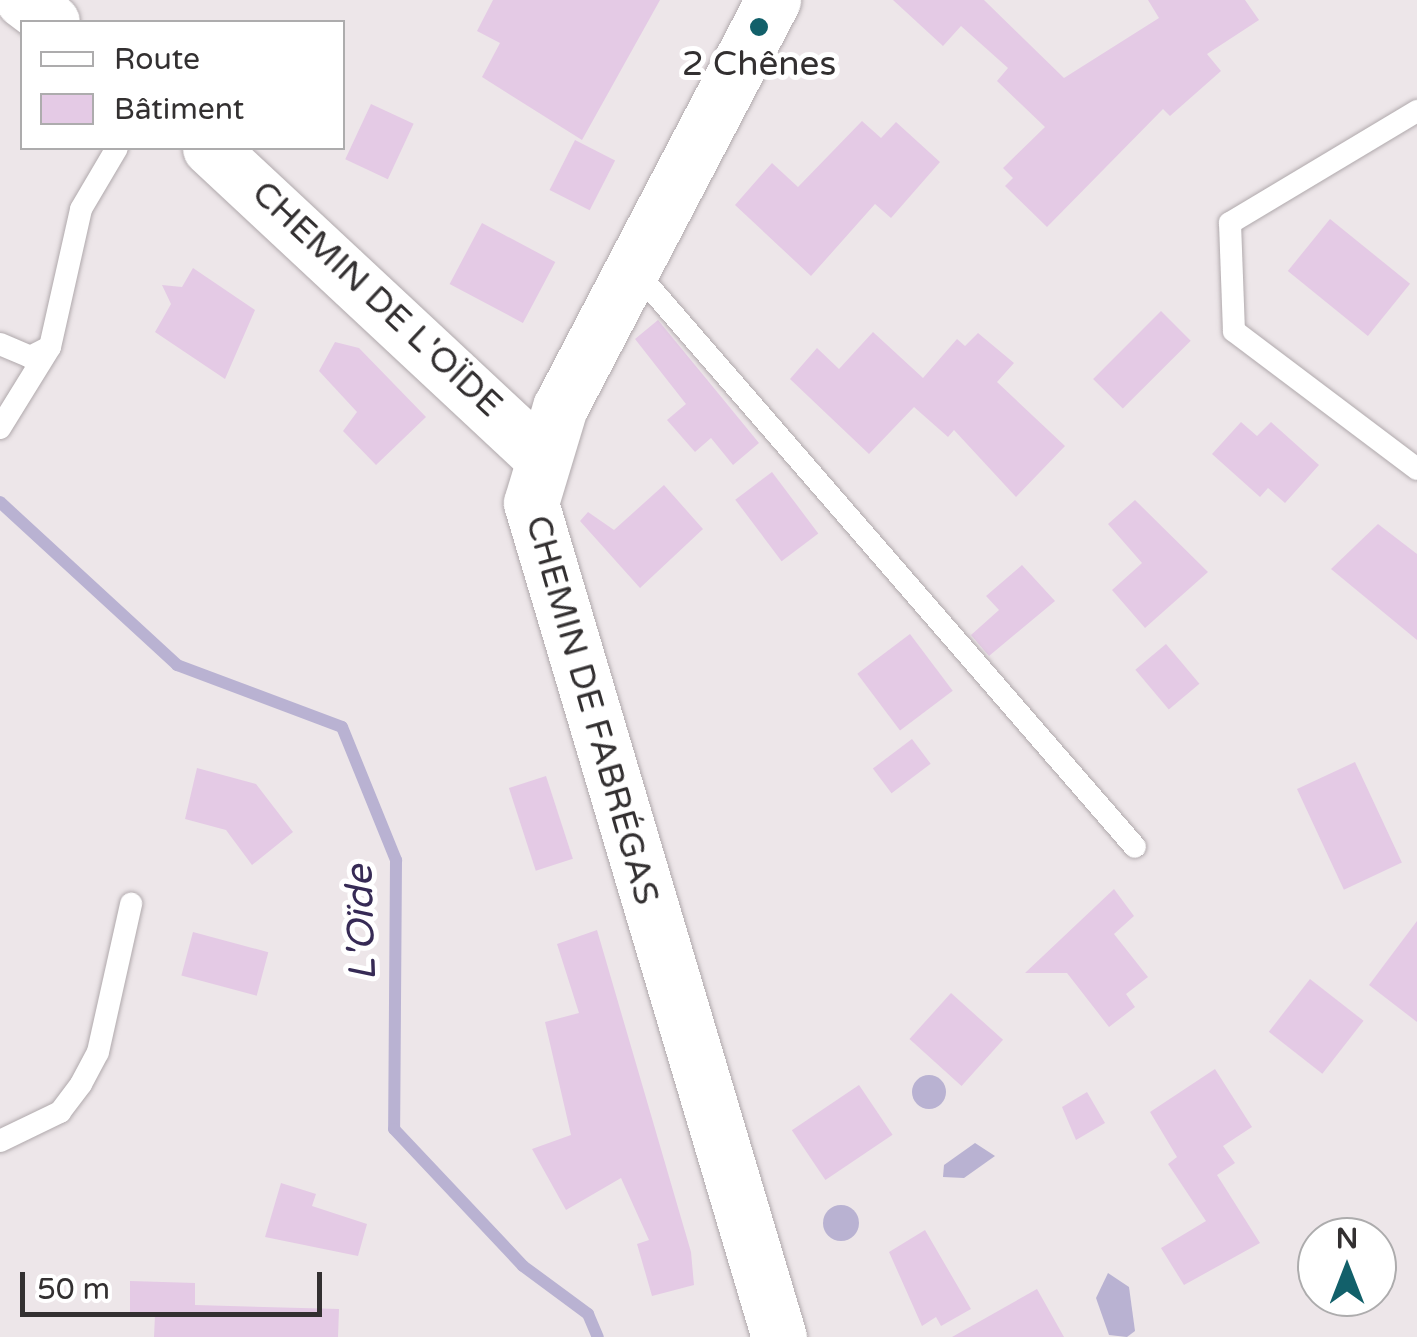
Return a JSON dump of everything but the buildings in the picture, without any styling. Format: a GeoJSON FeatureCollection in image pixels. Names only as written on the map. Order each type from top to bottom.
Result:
{"type":"FeatureCollection","features":[{"type":"Feature","properties":{"kind":"street"},"geometry":{"type":"LineString","coordinates":[[23,0],[49,20]]}},
{"type":"Feature","properties":{"kind":"street","name":"CHEMIN DE FABRÉGAS"},"geometry":{"type":"LineString","coordinates":[[773,0],[540,456],[531,502],[544,565],[779,1337]]}},
{"type":"Feature","properties":{"kind":"street","name":"CHEMIN DE L'OÏDE"},"geometry":{"type":"LineString","coordinates":[[212,150],[540,456]]}},
{"type":"Feature","properties":{"kind":"lane"},"geometry":{"type":"LineString","coordinates":[[1417,111],[1230,223],[1234,331],[1417,469]]}},
{"type":"Feature","properties":{"kind":"lane"},"geometry":{"type":"LineString","coordinates":[[0,428],[50,347],[81,209],[116,150]]}},
{"type":"Feature","properties":{"kind":"lane"},"geometry":{"type":"LineString","coordinates":[[633,268],[1134,847]]}},
{"type":"Feature","properties":{"kind":"lane"},"geometry":{"type":"LineString","coordinates":[[0,344],[30,357],[50,347]]}},
{"type":"Feature","properties":{"kind":"lane"},"geometry":{"type":"LineString","coordinates":[[0,1141],[60,1112],[81,1084],[98,1052],[131,904]]}},
{"type":"Feature","properties":{"kind":"shaded area"},"geometry":{"type":"Polygon","coordinates":[[[929,1075],[941,1080],[946,1092],[941,1104],[929,1109],[917,1104],[912,1092],[917,1080],[929,1075]]]}},
{"type":"Feature","properties":{"kind":"shaded area"},"geometry":{"type":"Polygon","coordinates":[[[975,1143],[995,1156],[964,1178],[943,1177],[944,1165],[975,1143]]]}},
{"type":"Feature","properties":{"kind":"shaded area"},"geometry":{"type":"Polygon","coordinates":[[[841,1205],[853,1211],[859,1223],[853,1235],[841,1241],[829,1235],[823,1223],[829,1211],[841,1205]]]}},
{"type":"Feature","properties":{"kind":"shaded area"},"geometry":{"type":"Polygon","coordinates":[[[1108,1273],[1129,1287],[1135,1331],[1127,1337],[1109,1335],[1096,1298],[1108,1273]]]}},
{"type":"Feature","properties":{"kind":"waterway","name":"L'Oïde"},"geometry":{"type":"LineString","coordinates":[[0,502],[177,665],[342,727],[396,860],[394,1129],[523,1266],[588,1314],[598,1337]]}},
{"type":"Feature","properties":{"kind":"place","name":"2 Chênes"},"geometry":{"type":"Point","coordinates":[759,27]}}]}
